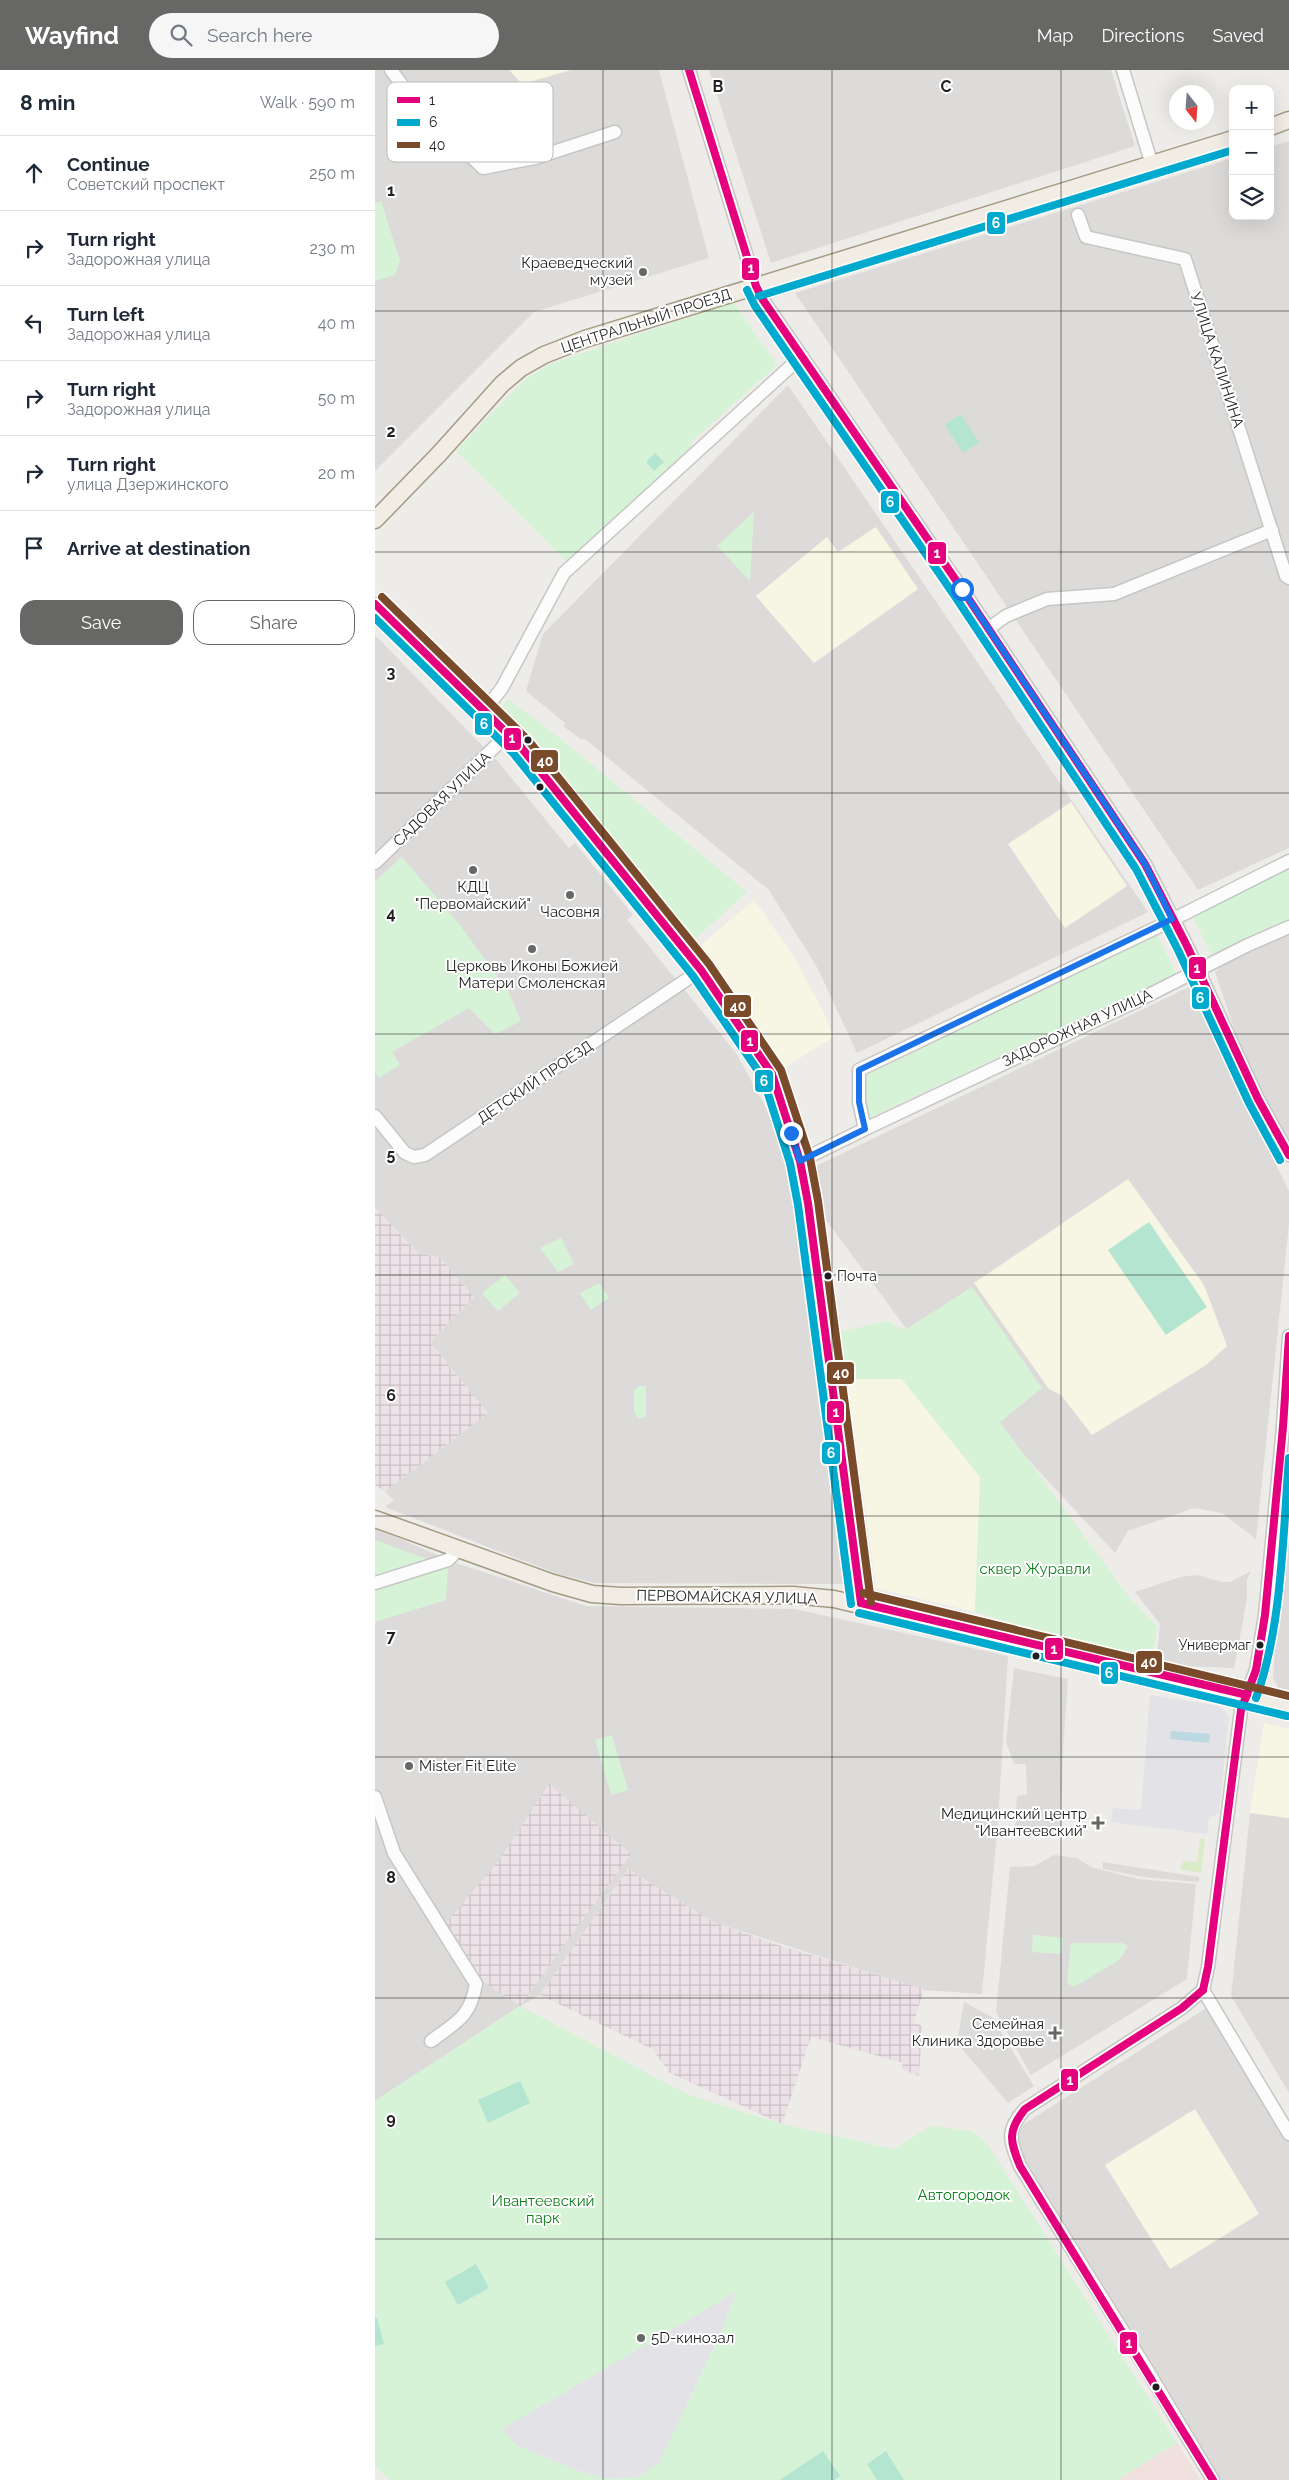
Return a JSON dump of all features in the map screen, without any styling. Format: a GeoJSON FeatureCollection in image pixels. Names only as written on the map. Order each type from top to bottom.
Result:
{"type":"FeatureCollection","features":[{"type":"Feature","properties":{"kind":"main road"},"geometry":{"type":"LineString","coordinates":[[1274,126],[1289,120]]}},
{"type":"Feature","properties":{"kind":"main road","name":"ЦЕНТРАЛЬНЫЙ ПРОЕЗД"},"geometry":{"type":"LineString","coordinates":[[375,520],[439,454],[502,384],[521,368],[543,355],[585,339],[1229,140]]}},
{"type":"Feature","properties":{"kind":"main road","name":"ПЕРВОМАЙСКАЯ УЛИЦА"},"geometry":{"type":"LineString","coordinates":[[375,1519],[553,1583],[592,1594],[621,1596],[793,1595],[861,1604],[1289,1706]]}},
{"type":"Feature","properties":{"kind":"street"},"geometry":{"type":"LineString","coordinates":[[391,70],[400,82]]}},
{"type":"Feature","properties":{"kind":"street"},"geometry":{"type":"LineString","coordinates":[[689,70],[756,286],[763,300],[988,629],[1145,864],[1258,1099],[1289,1155]]}},
{"type":"Feature","properties":{"kind":"street"},"geometry":{"type":"LineString","coordinates":[[1123,70],[1152,165]]}},
{"type":"Feature","properties":{"kind":"street"},"geometry":{"type":"LineString","coordinates":[[553,152],[615,132]]}},
{"type":"Feature","properties":{"kind":"street"},"geometry":{"type":"LineString","coordinates":[[477,162],[483,168],[514,162]]}},
{"type":"Feature","properties":{"kind":"street","name":"УЛИЦА КАЛИНИНА"},"geometry":{"type":"LineString","coordinates":[[1078,216],[1086,237],[1185,259],[1286,576],[1289,578]]}},
{"type":"Feature","properties":{"kind":"street"},"geometry":{"type":"LineString","coordinates":[[484,711],[502,688],[565,573],[802,356]]}},
{"type":"Feature","properties":{"kind":"street"},"geometry":{"type":"LineString","coordinates":[[988,629],[1006,616],[1047,599],[1114,594],[1272,530]]}},
{"type":"Feature","properties":{"kind":"street"},"geometry":{"type":"LineString","coordinates":[[375,604],[508,734],[549,781],[701,970],[772,1074],[800,1161],[817,1268],[861,1604]]}},
{"type":"Feature","properties":{"kind":"street","name":"САДОВАЯ УЛИЦА"},"geometry":{"type":"LineString","coordinates":[[375,863],[508,734]]}},
{"type":"Feature","properties":{"kind":"street"},"geometry":{"type":"LineString","coordinates":[[865,1129],[859,1102],[859,1070],[1289,861]]}},
{"type":"Feature","properties":{"kind":"street","name":"ЗАДОРОЖНАЯ УЛИЦА"},"geometry":{"type":"LineString","coordinates":[[800,1161],[1198,971],[1248,944],[1289,927]]}},
{"type":"Feature","properties":{"kind":"street","name":"ДЕТСКИЙ ПРОЕЗД"},"geometry":{"type":"LineString","coordinates":[[375,1116],[405,1153],[414,1157],[425,1155],[701,970]]}},
{"type":"Feature","properties":{"kind":"street"},"geometry":{"type":"LineString","coordinates":[[1213,2480],[1146,2368],[1020,2166],[1010,2133],[1015,2121],[1025,2109],[1182,2008],[1203,1990],[1209,1966],[1241,1710],[1256,1670],[1267,1598],[1289,1336]]}},
{"type":"Feature","properties":{"kind":"street"},"geometry":{"type":"LineString","coordinates":[[375,1583],[448,1560],[459,1550]]}},
{"type":"Feature","properties":{"kind":"street"},"geometry":{"type":"LineString","coordinates":[[375,1797],[394,1852],[476,1984],[473,2003],[467,2013],[431,2041]]}},
{"type":"Feature","properties":{"kind":"street"},"geometry":{"type":"LineString","coordinates":[[1203,1990],[1289,2134]]}},
{"type":"Feature","properties":{"kind":"shaded area"},"geometry":{"type":"Polygon","coordinates":[[[375,70],[659,70],[709,258],[534,312],[375,471],[375,70]]]}},
{"type":"Feature","properties":{"kind":"shaded area"},"geometry":{"type":"Polygon","coordinates":[[[509,70],[571,70],[529,82],[520,82],[509,70]]]}},
{"type":"Feature","properties":{"kind":"shaded area"},"geometry":{"type":"Polygon","coordinates":[[[709,70],[1111,70],[1135,146],[771,263],[709,70]]]}},
{"type":"Feature","properties":{"kind":"shaded area"},"geometry":{"type":"Polygon","coordinates":[[[1289,141],[1289,848],[1198,890],[795,293],[1229,159],[1229,220],[1274,220],[1274,146],[1289,141]]]}},
{"type":"Feature","properties":{"kind":"shaded area"},"geometry":{"type":"Polygon","coordinates":[[[788,385],[1148,912],[857,1053],[818,969],[769,890],[526,691],[543,634],[788,385]]]}},
{"type":"Feature","properties":{"kind":"shaded area"},"geometry":{"type":"Polygon","coordinates":[[[876,527],[918,589],[814,663],[756,596],[827,537],[838,552],[876,527]]]}},
{"type":"Feature","properties":{"kind":"shaded area"},"geometry":{"type":"Polygon","coordinates":[[[375,635],[500,764],[736,1053],[765,1106],[780,1139],[794,1197],[849,1584],[595,1583],[558,1574],[385,1507],[394,1500],[385,1492],[488,1413],[430,1342],[474,1297],[440,1258],[418,1253],[375,1208],[375,635]]]}},
{"type":"Feature","properties":{"kind":"shaded area"},"geometry":{"type":"Polygon","coordinates":[[[638,651],[654,668],[582,740],[563,726],[638,651]]]}},
{"type":"Feature","properties":{"kind":"shaded area"},"geometry":{"type":"Polygon","coordinates":[[[1071,802],[1127,886],[1065,928],[1008,844],[1071,802]]]}},
{"type":"Feature","properties":{"kind":"shaded area"},"geometry":{"type":"Polygon","coordinates":[[[575,843],[633,915],[522,1003],[465,930],[575,843]]]}},
{"type":"Feature","properties":{"kind":"shaded area"},"geometry":{"type":"Polygon","coordinates":[[[754,900],[793,955],[825,1015],[833,1037],[781,1070],[695,950],[754,900]]]}},
{"type":"Feature","properties":{"kind":"shaded area"},"geometry":{"type":"Polygon","coordinates":[[[1289,927],[1289,1155],[1258,1099],[1215,972],[1248,945],[1289,927]]]}},
{"type":"Feature","properties":{"kind":"shaded area"},"geometry":{"type":"Polygon","coordinates":[[[1189,987],[1289,1191],[1289,1224],[1256,1539],[1222,1513],[1194,1508],[1128,1531],[1115,1553],[905,1327],[824,1217],[812,1168],[1189,987]]]}},
{"type":"Feature","properties":{"kind":"shaded area"},"geometry":{"type":"Polygon","coordinates":[[[1128,1179],[1204,1285],[1227,1346],[1206,1365],[1092,1435],[1061,1395],[1049,1389],[974,1283],[1128,1179]]]}},
{"type":"Feature","properties":{"kind":"shaded area"},"geometry":{"type":"Polygon","coordinates":[[[864,1197],[936,1299],[909,1318],[836,1216],[864,1197]]]}},
{"type":"Feature","properties":{"kind":"shaded area"},"geometry":{"type":"Polygon","coordinates":[[[728,1207],[732,1213],[684,1239],[681,1233],[728,1207]]]}},
{"type":"Feature","properties":{"kind":"shaded area"},"geometry":{"type":"Polygon","coordinates":[[[375,1208],[418,1253],[440,1258],[474,1297],[430,1342],[488,1413],[385,1492],[375,1485],[375,1208]]]}},
{"type":"Feature","properties":{"kind":"shaded area"},"geometry":{"type":"Polygon","coordinates":[[[660,1235],[663,1242],[589,1277],[585,1271],[660,1235]]]}},
{"type":"Feature","properties":{"kind":"shaded area"},"geometry":{"type":"Polygon","coordinates":[[[496,1241],[513,1262],[475,1293],[458,1273],[496,1241]]]}},
{"type":"Feature","properties":{"kind":"shaded area"},"geometry":{"type":"Polygon","coordinates":[[[531,1243],[556,1274],[531,1294],[523,1284],[528,1279],[515,1262],[526,1253],[523,1249],[531,1243]]]}},
{"type":"Feature","properties":{"kind":"shaded area"},"geometry":{"type":"Polygon","coordinates":[[[450,1326],[470,1349],[457,1361],[490,1400],[484,1405],[435,1346],[437,1337],[450,1326]]]}},
{"type":"Feature","properties":{"kind":"shaded area"},"geometry":{"type":"Polygon","coordinates":[[[847,1379],[902,1379],[980,1477],[975,1612],[876,1588],[847,1379]]]}},
{"type":"Feature","properties":{"kind":"shaded area"},"geometry":{"type":"Polygon","coordinates":[[[1289,1450],[1289,1693],[1280,1691],[1273,1678],[1289,1450]]]}},
{"type":"Feature","properties":{"kind":"shaded area"},"geometry":{"type":"Polygon","coordinates":[[[375,1528],[456,1563],[586,1606],[795,1609],[1008,1656],[998,1821],[982,1994],[924,1990],[713,1922],[628,1869],[540,1995],[520,2006],[375,2101],[375,1528]]]}},
{"type":"Feature","properties":{"kind":"shaded area"},"geometry":{"type":"Polygon","coordinates":[[[1251,1571],[1247,1580],[1247,1599],[1234,1668],[1156,1665],[1160,1624],[1135,1592],[1180,1577],[1198,1575],[1221,1582],[1230,1582],[1251,1571]]]}},
{"type":"Feature","properties":{"kind":"shaded area"},"geometry":{"type":"Polygon","coordinates":[[[1014,1668],[1068,1679],[1063,1750],[1061,1833],[1015,1831],[1017,1796],[1027,1795],[1026,1764],[1014,1764],[1006,1742],[1014,1668]]]}},
{"type":"Feature","properties":{"kind":"shaded area"},"geometry":{"type":"Polygon","coordinates":[[[1150,1695],[1219,1706],[1229,1715],[1219,1813],[1209,1818],[1207,1834],[1111,1822],[1113,1808],[1141,1810],[1150,1695]]]}},
{"type":"Feature","properties":{"kind":"shaded area"},"geometry":{"type":"Polygon","coordinates":[[[1264,1723],[1289,1729],[1289,1818],[1250,1813],[1264,1723]]]}},
{"type":"Feature","properties":{"kind":"shaded area"},"geometry":{"type":"Polygon","coordinates":[[[549,1784],[631,1854],[520,2006],[482,1981],[447,1922],[500,1859],[549,1784]]]}},
{"type":"Feature","properties":{"kind":"shaded area"},"geometry":{"type":"Polygon","coordinates":[[[1250,1813],[1289,1818],[1289,2093],[1231,1996],[1250,1813]]]}},
{"type":"Feature","properties":{"kind":"shaded area"},"geometry":{"type":"Polygon","coordinates":[[[1054,1855],[1077,1858],[1091,1867],[1138,1879],[1196,1884],[1187,1979],[1031,2075],[996,2012],[1010,1867],[1034,1866],[1054,1855]]]}},
{"type":"Feature","properties":{"kind":"shaded area"},"geometry":{"type":"Polygon","coordinates":[[[1103,1862],[1199,1877],[1199,1882],[1143,1877],[1103,1869],[1103,1862]]]}},
{"type":"Feature","properties":{"kind":"shaded area"},"geometry":{"type":"Polygon","coordinates":[[[628,1869],[713,1922],[775,1944],[924,1989],[914,2022],[922,2026],[919,2076],[901,2069],[903,2063],[811,2037],[782,2124],[670,2073],[652,2049],[540,1995],[628,1869]]]}},
{"type":"Feature","properties":{"kind":"shaded area"},"geometry":{"type":"Polygon","coordinates":[[[964,2002],[992,2017],[1034,2086],[1008,2103],[957,2043],[964,2002]]]}},
{"type":"Feature","properties":{"kind":"shaded area"},"geometry":{"type":"Polygon","coordinates":[[[1208,2007],[1289,2138],[1289,2480],[1215,2480],[1016,2154],[1016,2129],[1208,2007]]]}},
{"type":"Feature","properties":{"kind":"shaded area"},"geometry":{"type":"Polygon","coordinates":[[[1195,2109],[1259,2214],[1170,2269],[1105,2165],[1195,2109]]]}},
{"type":"Feature","properties":{"kind":"shaded area"},"geometry":{"type":"Polygon","coordinates":[[[736,2292],[721,2332],[659,2463],[637,2477],[608,2479],[576,2470],[518,2446],[502,2429],[736,2292]]]}},
{"type":"Feature","properties":{"kind":"shaded area"},"geometry":{"type":"Polygon","coordinates":[[[1177,2443],[1200,2480],[1117,2480],[1177,2443]]]}},
{"type":"Feature","properties":{"kind":"shaded area"},"geometry":{"type":"Polygon","coordinates":[[[1281,2465],[1289,2480],[1282,2480],[1275,2469],[1281,2465]]]}},
{"type":"Feature","properties":{"kind":"green space"},"geometry":{"type":"Polygon","coordinates":[[[381,201],[400,261],[395,275],[375,281],[375,203],[381,201]]]}},
{"type":"Feature","properties":{"kind":"green space"},"geometry":{"type":"Polygon","coordinates":[[[734,302],[777,365],[689,444],[693,448],[568,563],[456,451],[523,381],[550,364],[734,302]]]}},
{"type":"Feature","properties":{"kind":"green space"},"geometry":{"type":"Polygon","coordinates":[[[961,414],[979,443],[963,453],[945,425],[961,414]]]}},
{"type":"Feature","properties":{"kind":"green space"},"geometry":{"type":"Polygon","coordinates":[[[655,453],[664,462],[654,471],[646,462],[655,453]]]}},
{"type":"Feature","properties":{"kind":"green space"},"geometry":{"type":"Polygon","coordinates":[[[754,512],[750,581],[717,546],[754,512]]]}},
{"type":"Feature","properties":{"kind":"green space"},"geometry":{"type":"Polygon","coordinates":[[[508,699],[551,731],[747,892],[691,943],[660,906],[660,901],[534,746],[538,743],[503,706],[508,699]]]}},
{"type":"Feature","properties":{"kind":"green space"},"geometry":{"type":"Polygon","coordinates":[[[402,857],[459,924],[508,991],[521,1021],[495,1034],[469,1008],[392,1052],[400,1065],[379,1078],[375,1072],[375,881],[402,857]]]}},
{"type":"Feature","properties":{"kind":"green space"},"geometry":{"type":"Polygon","coordinates":[[[1289,860],[1289,922],[1213,957],[1191,914],[1289,860]]]}},
{"type":"Feature","properties":{"kind":"green space"},"geometry":{"type":"Polygon","coordinates":[[[1156,933],[1176,974],[867,1119],[865,1076],[1156,933]]]}},
{"type":"Feature","properties":{"kind":"green space"},"geometry":{"type":"Polygon","coordinates":[[[1149,1222],[1207,1307],[1166,1335],[1108,1250],[1149,1222]]]}},
{"type":"Feature","properties":{"kind":"green space"},"geometry":{"type":"Polygon","coordinates":[[[561,1238],[574,1264],[558,1272],[540,1248],[561,1238]]]}},
{"type":"Feature","properties":{"kind":"green space"},"geometry":{"type":"Polygon","coordinates":[[[505,1275],[520,1293],[498,1311],[482,1293],[505,1275]]]}},
{"type":"Feature","properties":{"kind":"green space"},"geometry":{"type":"Polygon","coordinates":[[[599,1283],[609,1298],[591,1310],[580,1293],[599,1283]]]}},
{"type":"Feature","properties":{"kind":"green space","name":"сквер Журавли"},"geometry":{"type":"Polygon","coordinates":[[[972,1287],[1042,1388],[1000,1422],[1129,1597],[1157,1626],[1152,1665],[975,1612],[980,1477],[902,1379],[847,1379],[835,1357],[834,1333],[887,1321],[905,1330],[972,1287]]]}},
{"type":"Feature","properties":{"kind":"green space"},"geometry":{"type":"Polygon","coordinates":[[[640,1386],[646,1386],[646,1417],[638,1418],[634,1412],[634,1390],[640,1386]]]}},
{"type":"Feature","properties":{"kind":"green space"},"geometry":{"type":"Polygon","coordinates":[[[375,1540],[448,1567],[446,1600],[375,1622],[375,1540]]]}},
{"type":"Feature","properties":{"kind":"green space"},"geometry":{"type":"Polygon","coordinates":[[[612,1735],[628,1790],[611,1795],[595,1740],[612,1735]]]}},
{"type":"Feature","properties":{"kind":"green space"},"geometry":{"type":"Polygon","coordinates":[[[1200,1839],[1205,1839],[1201,1873],[1179,1869],[1184,1861],[1197,1862],[1200,1839]]]}},
{"type":"Feature","properties":{"kind":"green space"},"geometry":{"type":"Polygon","coordinates":[[[1033,1935],[1063,1938],[1061,1954],[1032,1952],[1033,1935]]]}},
{"type":"Feature","properties":{"kind":"green space"},"geometry":{"type":"Polygon","coordinates":[[[1071,1943],[1122,1943],[1128,1946],[1119,1960],[1074,1987],[1067,1983],[1071,1943]]]}},
{"type":"Feature","properties":{"kind":"green space","name":"Ивантеевский парк"},"geometry":{"type":"Polygon","coordinates":[[[520,2006],[689,2095],[782,2124],[894,2149],[931,2126],[972,2131],[988,2145],[1177,2443],[1117,2480],[390,2480],[375,2467],[375,2101],[520,2006]],[[736,2292],[518,2446],[576,2470],[608,2479],[637,2477],[659,2463],[721,2332],[736,2292]]]}},
{"type":"Feature","properties":{"kind":"green space"},"geometry":{"type":"Polygon","coordinates":[[[520,2081],[530,2103],[488,2123],[478,2100],[520,2081]]]}},
{"type":"Feature","properties":{"kind":"green space"},"geometry":{"type":"Polygon","coordinates":[[[476,2264],[489,2288],[458,2305],[445,2282],[476,2264]]]}},
{"type":"Feature","properties":{"kind":"green space"},"geometry":{"type":"Polygon","coordinates":[[[375,2318],[377,2318],[384,2344],[375,2346],[375,2318]]]}},
{"type":"Feature","properties":{"kind":"green space"},"geometry":{"type":"Polygon","coordinates":[[[823,2451],[840,2476],[834,2480],[780,2480],[823,2451]]]}},
{"type":"Feature","properties":{"kind":"green space"},"geometry":{"type":"Polygon","coordinates":[[[886,2451],[904,2480],[877,2480],[867,2464],[886,2451]]]}},
{"type":"Feature","properties":{"kind":"water"},"geometry":{"type":"Polygon","coordinates":[[[1171,1731],[1210,1734],[1209,1743],[1170,1739],[1171,1731]]]}},
{"type":"Feature","properties":{"kind":"transit line","name":"1"},"geometry":{"type":"LineString","coordinates":[[689,70],[756,286],[763,300],[962,589],[1145,864],[1187,946],[1258,1099],[1289,1155]]}},
{"type":"Feature","properties":{"kind":"transit line","name":"6"},"geometry":{"type":"LineString","coordinates":[[759,296],[1229,151]]}},
{"type":"Feature","properties":{"kind":"transit line","name":"6"},"geometry":{"type":"LineString","coordinates":[[747,290],[755,306],[954,595],[1136,869],[1178,950],[1249,1103],[1280,1160]]}},
{"type":"Feature","properties":{"kind":"transit line","name":"40"},"geometry":{"type":"LineString","coordinates":[[382,597],[528,740],[709,964],[781,1070],[810,1158],[818,1201],[871,1602]]}},
{"type":"Feature","properties":{"kind":"transit line","name":"1"},"geometry":{"type":"LineString","coordinates":[[375,604],[520,746],[701,970],[772,1074],[800,1161],[808,1203],[861,1603]]}},
{"type":"Feature","properties":{"kind":"transit line","name":"6"},"geometry":{"type":"LineString","coordinates":[[375,618],[513,753],[693,976],[763,1078],[790,1163],[798,1205],[851,1604]]}},
{"type":"Feature","properties":{"kind":"transit line","name":"1"},"geometry":{"type":"LineString","coordinates":[[1203,1990],[1208,1967],[1241,1710],[1256,1670],[1265,1615],[1283,1427],[1289,1336]]}},
{"type":"Feature","properties":{"kind":"transit line","name":"6"},"geometry":{"type":"LineString","coordinates":[[1256,1698],[1265,1671],[1276,1611],[1283,1548],[1289,1458]]}},
{"type":"Feature","properties":{"kind":"transit line","name":"40"},"geometry":{"type":"LineString","coordinates":[[863,1593],[1289,1696]]}},
{"type":"Feature","properties":{"kind":"transit line","name":"1"},"geometry":{"type":"LineString","coordinates":[[861,1603],[1247,1695]]}},
{"type":"Feature","properties":{"kind":"transit line","name":"6"},"geometry":{"type":"LineString","coordinates":[[859,1613],[1287,1716]]}},
{"type":"Feature","properties":{"kind":"transit line","name":"1"},"geometry":{"type":"LineString","coordinates":[[1203,1990],[1182,2008],[1025,2109],[1015,2124],[1012,2143],[1020,2166],[1213,2480]]}},
{"type":"Feature","properties":{"kind":"place","name":"Краеведческий музей"},"geometry":{"type":"Point","coordinates":[643,272]}},
{"type":"Feature","properties":{"kind":"place","name":"КДЦ \"Первомайский\""},"geometry":{"type":"Point","coordinates":[473,870]}},
{"type":"Feature","properties":{"kind":"place","name":"Часовня"},"geometry":{"type":"Point","coordinates":[570,895]}},
{"type":"Feature","properties":{"kind":"place","name":"Церковь Иконы Божией Матери Смоленская"},"geometry":{"type":"Point","coordinates":[532,949]}},
{"type":"Feature","properties":{"kind":"place","name":"Почта"},"geometry":{"type":"Point","coordinates":[828,1276]}},
{"type":"Feature","properties":{"kind":"place","name":"Универмаг"},"geometry":{"type":"Point","coordinates":[1260,1645]}},
{"type":"Feature","properties":{"kind":"place","name":"Mister Fit Elite"},"geometry":{"type":"Point","coordinates":[409,1766]}},
{"type":"Feature","properties":{"kind":"place","name":"Медицинский центр \"Ивантеевский\""},"geometry":{"type":"Point","coordinates":[1098,1823]}},
{"type":"Feature","properties":{"kind":"place","name":"Семейная Клиника Здоровье"},"geometry":{"type":"Point","coordinates":[1055,2033]}},
{"type":"Feature","properties":{"kind":"place","name":"5D-кинозал"},"geometry":{"type":"Point","coordinates":[641,2338]}},
{"type":"Feature","properties":{"kind":"route"},"geometry":{"type":"LineString","coordinates":[[791,1133],[800,1161],[865,1129],[859,1102],[859,1070],[1172,919],[1145,864],[962,589]]}},
{"type":"Feature","properties":{"kind":"park label","name":"Автогородок"},"geometry":{"type":"Point","coordinates":[964,2195]}}]}
